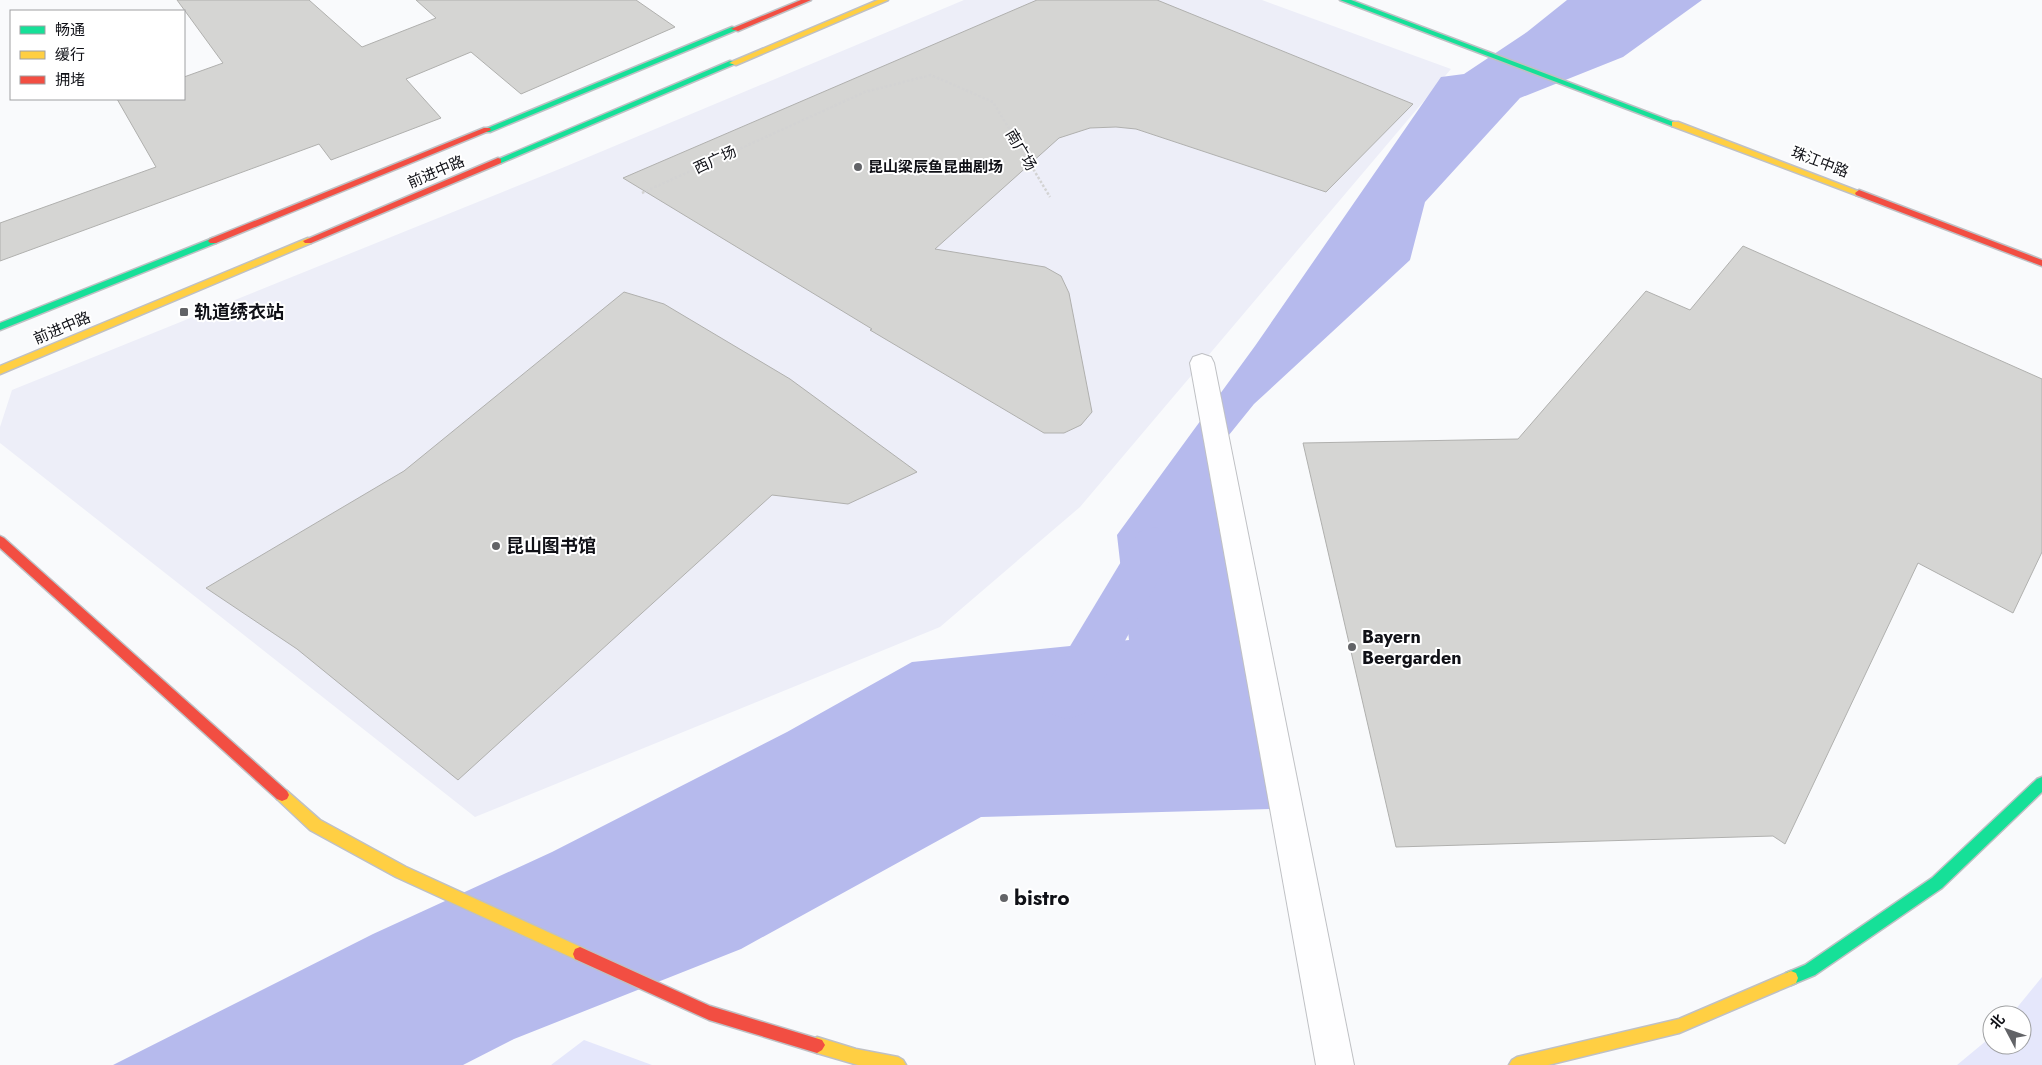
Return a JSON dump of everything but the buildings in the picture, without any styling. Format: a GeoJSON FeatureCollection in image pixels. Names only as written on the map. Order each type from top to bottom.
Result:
{"type":"FeatureCollection","features":[{"type":"Feature","properties":{"kind":"street","name":"前进中路"},"geometry":{"type":"LineString","coordinates":[[0,327],[807,0]]}},
{"type":"Feature","properties":{"kind":"street","name":"前进中路"},"geometry":{"type":"LineString","coordinates":[[0,370],[884,0]]}},
{"type":"Feature","properties":{"kind":"street","name":"珠江中路"},"geometry":{"type":"LineString","coordinates":[[1351,1],[2042,263]]}},
{"type":"Feature","properties":{"kind":"street"},"geometry":{"type":"LineString","coordinates":[[1202,363],[1335,1065]]}},
{"type":"Feature","properties":{"kind":"street"},"geometry":{"type":"LineString","coordinates":[[0,541],[315,825],[401,872],[709,1013],[856,1057],[898,1065]]}},
{"type":"Feature","properties":{"kind":"street"},"geometry":{"type":"LineString","coordinates":[[1517,1065],[1680,1026],[1810,970],[1937,883],[2042,783]]}},
{"type":"Feature","properties":{"kind":"path","name":"西广场"},"geometry":{"type":"LineString","coordinates":[[642,194],[865,92],[931,75],[993,102]]}},
{"type":"Feature","properties":{"kind":"path","name":"南广场"},"geometry":{"type":"LineString","coordinates":[[993,102],[1050,197]]}},
{"type":"Feature","properties":{"kind":"shaded area"},"geometry":{"type":"Polygon","coordinates":[[[964,0],[1262,0],[1451,69],[1080,507],[940,627],[475,817],[0,443],[0,427],[12,390],[562,168],[964,0]]]}},
{"type":"Feature","properties":{"kind":"shaded area"},"geometry":{"type":"Polygon","coordinates":[[[2042,977],[2042,1065],[1957,1065],[1982,1044],[1982,1055],[2032,1055],[2032,1005],[2019,1005],[2042,977]]]}},
{"type":"Feature","properties":{"kind":"shaded area"},"geometry":{"type":"Polygon","coordinates":[[[584,1040],[652,1065],[551,1065],[584,1040]]]}},
{"type":"Feature","properties":{"kind":"water"},"geometry":{"type":"Polygon","coordinates":[[[1567,0],[1702,0],[1623,57],[1520,98],[1425,202],[1410,260],[1254,404],[1212,456],[1271,809],[981,817],[741,949],[514,1039],[463,1065],[113,1065],[373,934],[552,852],[787,732],[912,662],[1129,640],[1117,535],[1255,346],[1441,77],[1464,74],[1527,32],[1567,0]]]}},
{"type":"Feature","properties":{"kind":"waterway"},"geometry":{"type":"LineString","coordinates":[[1067,697],[1155,545]]}},
{"type":"Feature","properties":{"kind":"traffic: fast"},"geometry":{"type":"LineString","coordinates":[[1344,0],[1675,124]]}},
{"type":"Feature","properties":{"kind":"traffic: fast"},"geometry":{"type":"LineString","coordinates":[[487,130],[735,29]]}},
{"type":"Feature","properties":{"kind":"traffic: fast"},"geometry":{"type":"LineString","coordinates":[[498,161],[733,63]]}},
{"type":"Feature","properties":{"kind":"traffic: fast"},"geometry":{"type":"LineString","coordinates":[[0,327],[213,241]]}},
{"type":"Feature","properties":{"kind":"traffic: fast"},"geometry":{"type":"LineString","coordinates":[[1791,978],[1810,970],[1937,883],[2042,783]]}},
{"type":"Feature","properties":{"kind":"traffic: slow"},"geometry":{"type":"LineString","coordinates":[[733,63],[884,0]]}},
{"type":"Feature","properties":{"kind":"traffic: slow"},"geometry":{"type":"LineString","coordinates":[[1675,124],[1859,193]]}},
{"type":"Feature","properties":{"kind":"traffic: slow"},"geometry":{"type":"LineString","coordinates":[[0,370],[308,241]]}},
{"type":"Feature","properties":{"kind":"traffic: slow"},"geometry":{"type":"LineString","coordinates":[[282,795],[315,825],[401,872],[580,954]]}},
{"type":"Feature","properties":{"kind":"traffic: slow"},"geometry":{"type":"LineString","coordinates":[[1517,1065],[1679,1026],[1791,978]]}},
{"type":"Feature","properties":{"kind":"traffic: slow"},"geometry":{"type":"LineString","coordinates":[[817,1045],[856,1057],[898,1065]]}},
{"type":"Feature","properties":{"kind":"traffic: jam"},"geometry":{"type":"LineString","coordinates":[[735,29],[807,0]]}},
{"type":"Feature","properties":{"kind":"traffic: jam"},"geometry":{"type":"LineString","coordinates":[[213,241],[487,130]]}},
{"type":"Feature","properties":{"kind":"traffic: jam"},"geometry":{"type":"LineString","coordinates":[[308,241],[498,161]]}},
{"type":"Feature","properties":{"kind":"traffic: jam"},"geometry":{"type":"LineString","coordinates":[[1859,193],[2042,263]]}},
{"type":"Feature","properties":{"kind":"traffic: jam"},"geometry":{"type":"LineString","coordinates":[[0,541],[282,795]]}},
{"type":"Feature","properties":{"kind":"traffic: jam"},"geometry":{"type":"LineString","coordinates":[[580,954],[709,1013],[817,1045]]}},
{"type":"Feature","properties":{"kind":"place","name":"昆山梁辰鱼昆曲剧场"},"geometry":{"type":"Point","coordinates":[858,167]}},
{"type":"Feature","properties":{"kind":"place","name":"轨道绣衣站"},"geometry":{"type":"Point","coordinates":[184,312]}},
{"type":"Feature","properties":{"kind":"place","name":"昆山图书馆"},"geometry":{"type":"Point","coordinates":[496,546]}},
{"type":"Feature","properties":{"kind":"place","name":"Bayern Beergarden"},"geometry":{"type":"Point","coordinates":[1352,647]}},
{"type":"Feature","properties":{"kind":"place","name":"bistro"},"geometry":{"type":"Point","coordinates":[1004,898]}}]}
